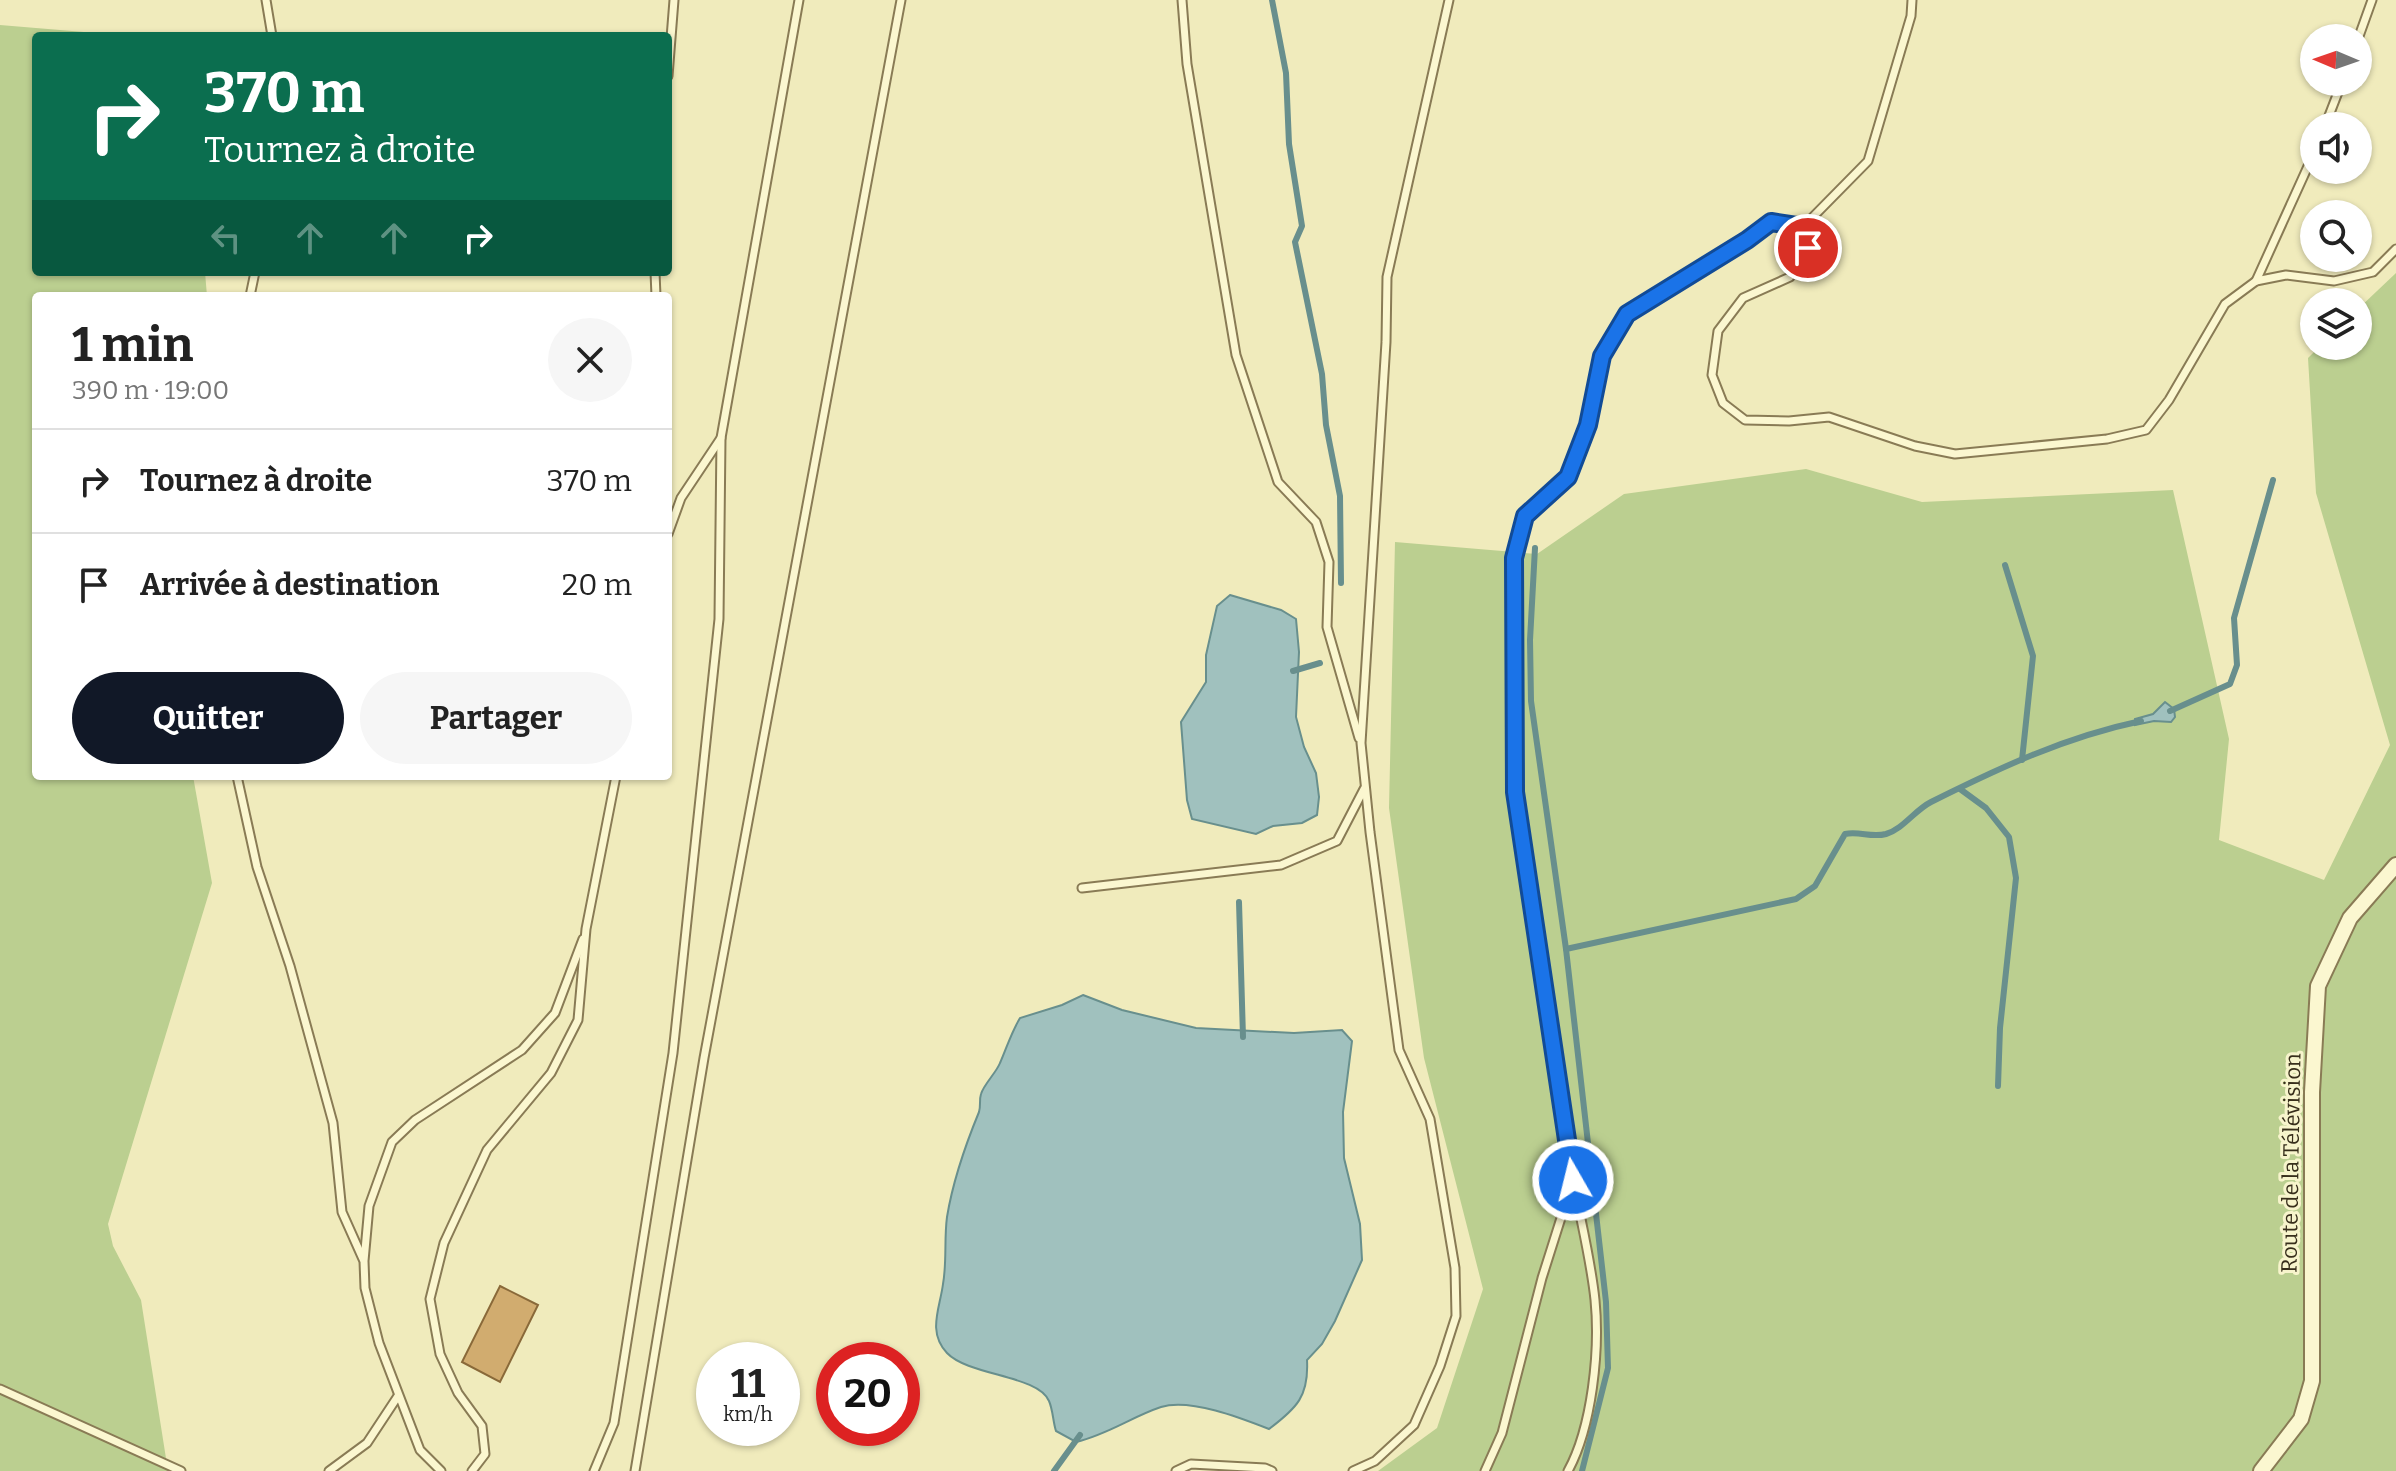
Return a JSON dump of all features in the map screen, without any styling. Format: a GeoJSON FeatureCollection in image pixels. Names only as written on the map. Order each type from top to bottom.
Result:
{"type":"FeatureCollection","features":[{"type":"Feature","properties":{"kind":"street","name":"Route de la Télévision"},"geometry":{"type":"LineString","coordinates":[[2261,1471],[2301,1419],[2312,1381],[2312,1092],[2318,986],[2350,918],[2396,865]]}},
{"type":"Feature","properties":{"kind":"lane"},"geometry":{"type":"LineString","coordinates":[[266,0],[271,32]]}},
{"type":"Feature","properties":{"kind":"lane"},"geometry":{"type":"LineString","coordinates":[[671,32],[674,0]]}},
{"type":"Feature","properties":{"kind":"lane"},"geometry":{"type":"LineString","coordinates":[[594,1471],[614,1423],[673,1053],[719,619],[721,438],[799,0]]}},
{"type":"Feature","properties":{"kind":"lane"},"geometry":{"type":"LineString","coordinates":[[635,1471],[704,1058],[901,0]]}},
{"type":"Feature","properties":{"kind":"lane"},"geometry":{"type":"LineString","coordinates":[[1182,0],[1187,64],[1236,355],[1278,482],[1316,522],[1329,562],[1327,627],[1361,743]]}},
{"type":"Feature","properties":{"kind":"lane"},"geometry":{"type":"LineString","coordinates":[[1353,1471],[1375,1461],[1414,1425],[1440,1366],[1456,1316],[1455,1268],[1430,1119],[1399,1050],[1361,743],[1370,558],[1386,342],[1387,277],[1449,0]]}},
{"type":"Feature","properties":{"kind":"lane"},"geometry":{"type":"LineString","coordinates":[[1803,227],[1868,161],[1911,16],[1912,0]]}},
{"type":"Feature","properties":{"kind":"lane"},"geometry":{"type":"LineString","coordinates":[[2363,24],[2372,0]]}},
{"type":"Feature","properties":{"kind":"lane"},"geometry":{"type":"LineString","coordinates":[[2256,281],[2300,184]]}},
{"type":"Feature","properties":{"kind":"lane"},"geometry":{"type":"LineString","coordinates":[[1568,1471],[1575,1458],[1594,1389],[1595,1302],[1573,1180],[1515,792],[1514,558],[1525,516],[1568,477],[1588,425],[1602,356],[1627,314],[1771,222],[1803,227]]}},
{"type":"Feature","properties":{"kind":"lane"},"geometry":{"type":"LineString","coordinates":[[1803,227],[1808,248],[1790,277],[1743,298],[1718,331],[1712,375],[1723,403],[1745,420],[1789,421],[1829,417],[1915,446],[1955,454],[2107,439],[2146,430],[2169,400],[2225,304],[2256,281],[2286,275],[2334,281],[2373,272],[2396,249]]}},
{"type":"Feature","properties":{"kind":"lane"},"geometry":{"type":"LineString","coordinates":[[672,523],[681,498],[721,438]]}},
{"type":"Feature","properties":{"kind":"lane"},"geometry":{"type":"LineString","coordinates":[[238,780],[257,867],[290,966],[333,1123],[342,1212],[364,1261]]}},
{"type":"Feature","properties":{"kind":"lane"},"geometry":{"type":"LineString","coordinates":[[472,1471],[485,1454],[482,1426],[458,1393],[440,1354],[430,1299],[444,1243],[487,1150],[551,1073],[578,1020],[586,929],[615,780]]}},
{"type":"Feature","properties":{"kind":"lane"},"geometry":{"type":"LineString","coordinates":[[1082,888],[1281,865],[1337,841],[1365,787]]}},
{"type":"Feature","properties":{"kind":"lane"},"geometry":{"type":"LineString","coordinates":[[441,1471],[420,1450],[379,1343],[365,1288],[369,1206],[392,1142],[415,1120],[522,1050],[555,1013],[586,929]]}},
{"type":"Feature","properties":{"kind":"lane"},"geometry":{"type":"LineString","coordinates":[[1485,1471],[1502,1433],[1542,1278],[1573,1180]]}},
{"type":"Feature","properties":{"kind":"lane"},"geometry":{"type":"LineString","coordinates":[[0,1389],[181,1471]]}},
{"type":"Feature","properties":{"kind":"lane"},"geometry":{"type":"LineString","coordinates":[[329,1471],[367,1443],[398,1396]]}},
{"type":"Feature","properties":{"kind":"lane"},"geometry":{"type":"LineString","coordinates":[[1176,1471],[1191,1464],[1272,1471]]}},
{"type":"Feature","properties":{"kind":"green space"},"geometry":{"type":"Polygon","coordinates":[[[0,25],[84,32],[32,32],[32,276],[205,276],[207,292],[32,292],[32,780],[194,780],[212,883],[108,1224],[113,1246],[141,1300],[168,1471],[0,1471],[0,25]]]}},
{"type":"Feature","properties":{"kind":"green space"},"geometry":{"type":"Polygon","coordinates":[[[2396,273],[2396,1471],[1378,1471],[1437,1428],[1483,1289],[1424,1058],[1389,808],[1395,542],[1537,554],[1624,494],[1806,469],[1922,502],[2173,490],[2229,739],[2219,840],[2324,880],[2390,745],[2316,493],[2308,360],[2372,360],[2372,296],[2396,273]]]}},
{"type":"Feature","properties":{"kind":"water"},"geometry":{"type":"Polygon","coordinates":[[[1230,595],[1281,610],[1296,619],[1299,652],[1296,717],[1304,747],[1316,773],[1319,797],[1317,815],[1302,823],[1273,826],[1256,834],[1192,819],[1187,800],[1181,722],[1206,682],[1206,655],[1217,606],[1230,595]]]}},
{"type":"Feature","properties":{"kind":"water"},"geometry":{"type":"Polygon","coordinates":[[[2165,702],[2174,709],[2175,717],[2171,722],[2154,721],[2135,725],[2135,719],[2153,714],[2165,702]]]}},
{"type":"Feature","properties":{"kind":"water"},"geometry":{"type":"Polygon","coordinates":[[[1083,995],[1122,1010],[1196,1028],[1294,1033],[1342,1030],[1352,1041],[1343,1112],[1344,1158],[1360,1224],[1362,1260],[1335,1321],[1322,1344],[1307,1360],[1306,1383],[1299,1400],[1269,1429],[1215,1410],[1173,1405],[1150,1411],[1099,1435],[1076,1442],[1056,1431],[1049,1401],[1042,1392],[1018,1380],[957,1361],[941,1345],[936,1320],[944,1276],[947,1217],[960,1163],[979,1112],[980,1096],[998,1067],[1020,1018],[1083,995]]]}},
{"type":"Feature","properties":{"kind":"building"},"geometry":{"type":"Polygon","coordinates":[[[500,1286],[538,1305],[500,1382],[462,1362],[500,1286]]]}},
{"type":"Feature","properties":{"kind":"waterway"},"geometry":{"type":"LineString","coordinates":[[1272,0],[1286,73],[1289,144],[1302,226],[1295,242],[1322,374],[1326,425],[1340,496],[1341,583]]}},
{"type":"Feature","properties":{"kind":"waterway"},"geometry":{"type":"LineString","coordinates":[[2170,711],[2230,684],[2237,665],[2234,618],[2273,480]]}},
{"type":"Feature","properties":{"kind":"waterway"},"geometry":{"type":"LineString","coordinates":[[1535,548],[1530,640],[1531,701],[1566,949]]}},
{"type":"Feature","properties":{"kind":"waterway"},"geometry":{"type":"LineString","coordinates":[[2005,565],[2033,656],[2022,760]]}},
{"type":"Feature","properties":{"kind":"waterway"},"geometry":{"type":"LineString","coordinates":[[1293,671],[1320,663]]}},
{"type":"Feature","properties":{"kind":"waterway"},"geometry":{"type":"LineString","coordinates":[[1582,1471],[1608,1368],[1606,1302],[1566,949],[1796,899],[1815,886],[1845,834],[1886,834],[1931,802],[2007,766],[2059,745],[2141,721]]}},
{"type":"Feature","properties":{"kind":"waterway"},"geometry":{"type":"LineString","coordinates":[[1960,789],[1986,808],[2009,837],[2016,878],[2000,1028],[1998,1086]]}},
{"type":"Feature","properties":{"kind":"waterway"},"geometry":{"type":"LineString","coordinates":[[1239,902],[1243,1037]]}},
{"type":"Feature","properties":{"kind":"waterway"},"geometry":{"type":"LineString","coordinates":[[1054,1471],[1080,1435]]}},
{"type":"Feature","properties":{"kind":"route"},"geometry":{"type":"LineString","coordinates":[[1573,1180],[1515,792],[1514,558],[1525,516],[1568,477],[1588,425],[1602,356],[1627,314],[1771,222],[1803,227],[1808,248]]}}]}
